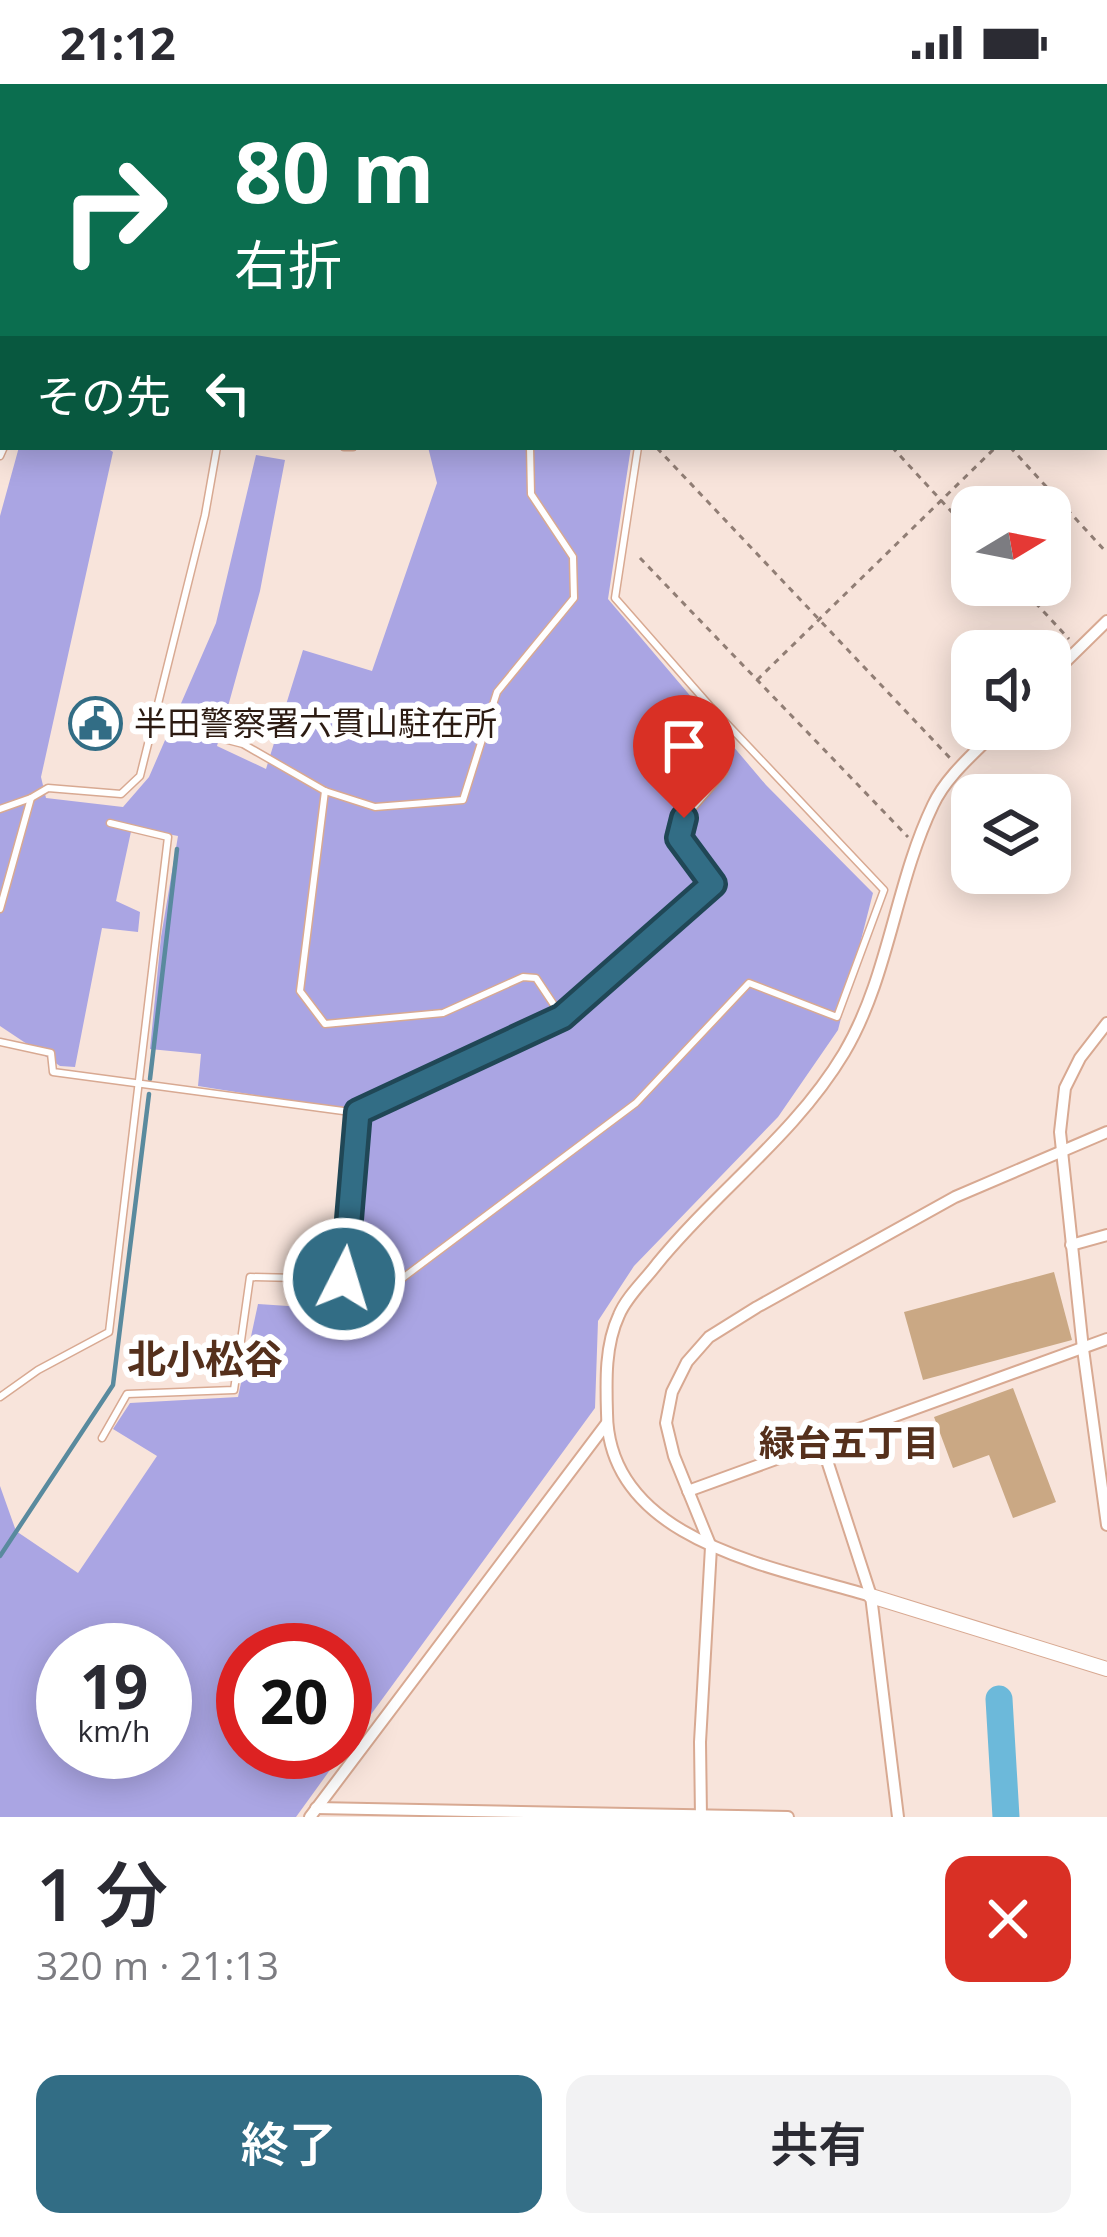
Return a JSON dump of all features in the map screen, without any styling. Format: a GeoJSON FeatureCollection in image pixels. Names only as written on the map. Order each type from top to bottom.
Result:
{"type":"FeatureCollection","features":[{"type":"Feature","properties":{"kind":"street"},"geometry":{"type":"LineString","coordinates":[[1071,656],[1107,621]]}},
{"type":"Feature","properties":{"kind":"street"},"geometry":{"type":"LineString","coordinates":[[978,750],[934,802],[870,998],[847,1049],[797,1120],[673,1244],[620,1311],[609,1343],[607,1423],[614,1455],[631,1485],[682,1534],[1107,1669]]}},
{"type":"Feature","properties":{"kind":"street"},"geometry":{"type":"LineString","coordinates":[[1107,1022],[1065,1088],[1060,1151],[1107,1525]]}},
{"type":"Feature","properties":{"kind":"street"},"geometry":{"type":"LineString","coordinates":[[701,1817],[700,1742],[711,1546],[666,1423],[680,1377],[709,1337],[955,1196],[1107,1132]]}},
{"type":"Feature","properties":{"kind":"street"},"geometry":{"type":"LineString","coordinates":[[1071,1245],[1107,1235]]}},
{"type":"Feature","properties":{"kind":"street"},"geometry":{"type":"LineString","coordinates":[[688,1491],[1107,1340]]}},
{"type":"Feature","properties":{"kind":"street"},"geometry":{"type":"LineString","coordinates":[[313,1812],[607,1423]]}},
{"type":"Feature","properties":{"kind":"street"},"geometry":{"type":"LineString","coordinates":[[821,1442],[871,1596],[898,1817]]}},
{"type":"Feature","properties":{"kind":"street"},"geometry":{"type":"LineString","coordinates":[[313,1812],[788,1817]]}},
{"type":"Feature","properties":{"kind":"lane"},"geometry":{"type":"LineString","coordinates":[[0,809],[32,799],[48,788],[121,794],[140,776],[205,515],[216,450]]}},
{"type":"Feature","properties":{"kind":"lane"},"geometry":{"type":"LineString","coordinates":[[154,722],[243,744],[325,790],[375,807],[463,800],[497,692],[574,598],[573,557],[531,494],[530,450]]}},
{"type":"Feature","properties":{"kind":"lane"},"geometry":{"type":"LineString","coordinates":[[102,1438],[127,1394],[234,1390],[250,1277],[400,1280],[636,1103],[749,982],[837,1018],[884,890],[615,598],[638,450]]}},
{"type":"Feature","properties":{"kind":"lane"},"geometry":{"type":"LineString","coordinates":[[0,1042],[51,1053],[53,1072],[358,1112],[562,1017],[713,884],[679,838],[684,818],[724,772],[709,705]]}},
{"type":"Feature","properties":{"kind":"lane"},"geometry":{"type":"LineString","coordinates":[[325,790],[300,992],[325,1024],[443,1013],[523,977],[536,978],[562,1017]]}},
{"type":"Feature","properties":{"kind":"lane"},"geometry":{"type":"LineString","coordinates":[[0,909],[32,799]]}},
{"type":"Feature","properties":{"kind":"lane"},"geometry":{"type":"LineString","coordinates":[[0,1397],[38,1370],[109,1332],[168,837],[110,823]]}},
{"type":"Feature","properties":{"kind":"lane"},"geometry":{"type":"LineString","coordinates":[[344,1279],[358,1112]]}},
{"type":"Feature","properties":{"kind":"path"},"geometry":{"type":"LineString","coordinates":[[659,450],[960,768]]}},
{"type":"Feature","properties":{"kind":"path"},"geometry":{"type":"LineString","coordinates":[[895,450],[951,511]]}},
{"type":"Feature","properties":{"kind":"path"},"geometry":{"type":"LineString","coordinates":[[757,680],[993,450]]}},
{"type":"Feature","properties":{"kind":"path"},"geometry":{"type":"LineString","coordinates":[[1013,450],[1107,553]]}},
{"type":"Feature","properties":{"kind":"path"},"geometry":{"type":"LineString","coordinates":[[640,558],[918,847]]}},
{"type":"Feature","properties":{"kind":"path"},"geometry":{"type":"LineString","coordinates":[[1038,606],[1078,649]]}},
{"type":"Feature","properties":{"kind":"shaded area"},"geometry":{"type":"Polygon","coordinates":[[[18,450],[113,452],[41,777],[46,798],[123,807],[149,777],[216,623],[256,455],[285,460],[260,591],[217,746],[266,769],[303,650],[372,671],[437,483],[429,450],[631,450],[608,599],[766,785],[873,893],[838,1030],[778,1117],[634,1266],[598,1321],[595,1408],[372,1713],[372,1623],[216,1623],[216,1779],[323,1779],[296,1817],[0,1817],[0,1486],[16,1531],[78,1573],[157,1456],[113,1429],[130,1403],[238,1397],[258,1304],[348,1310],[373,1114],[198,1086],[201,1054],[150,1049],[161,937],[178,836],[132,827],[116,901],[140,912],[138,932],[102,928],[75,1067],[60,1066],[0,1026],[0,516],[18,450]]]}},
{"type":"Feature","properties":{"kind":"building"},"geometry":{"type":"Polygon","coordinates":[[[1054,1272],[1072,1340],[923,1380],[904,1312],[1054,1272]]]}},
{"type":"Feature","properties":{"kind":"building"},"geometry":{"type":"Polygon","coordinates":[[[1013,1388],[1056,1502],[1013,1518],[989,1455],[953,1468],[934,1417],[1013,1388]]]}},
{"type":"Feature","properties":{"kind":"waterway"},"geometry":{"type":"LineString","coordinates":[[150,1079],[177,849]]}},
{"type":"Feature","properties":{"kind":"waterway"},"geometry":{"type":"LineString","coordinates":[[0,1556],[113,1385],[149,1094]]}},
{"type":"Feature","properties":{"kind":"waterway"},"geometry":{"type":"LineString","coordinates":[[999,1699],[1006,1817]]}},
{"type":"Feature","properties":{"kind":"place","name":"半田警察署六貫山駐在所"},"geometry":{"type":"Point","coordinates":[95,723]}},
{"type":"Feature","properties":{"kind":"district","name":"北小松谷"},"geometry":{"type":"Point","coordinates":[205,1359]}},
{"type":"Feature","properties":{"kind":"district","name":"緑台五丁目"},"geometry":{"type":"Point","coordinates":[849,1443]}},
{"type":"Feature","properties":{"kind":"route"},"geometry":{"type":"LineString","coordinates":[[344,1279],[358,1112],[562,1017],[713,884],[679,838],[684,818]]}}]}
